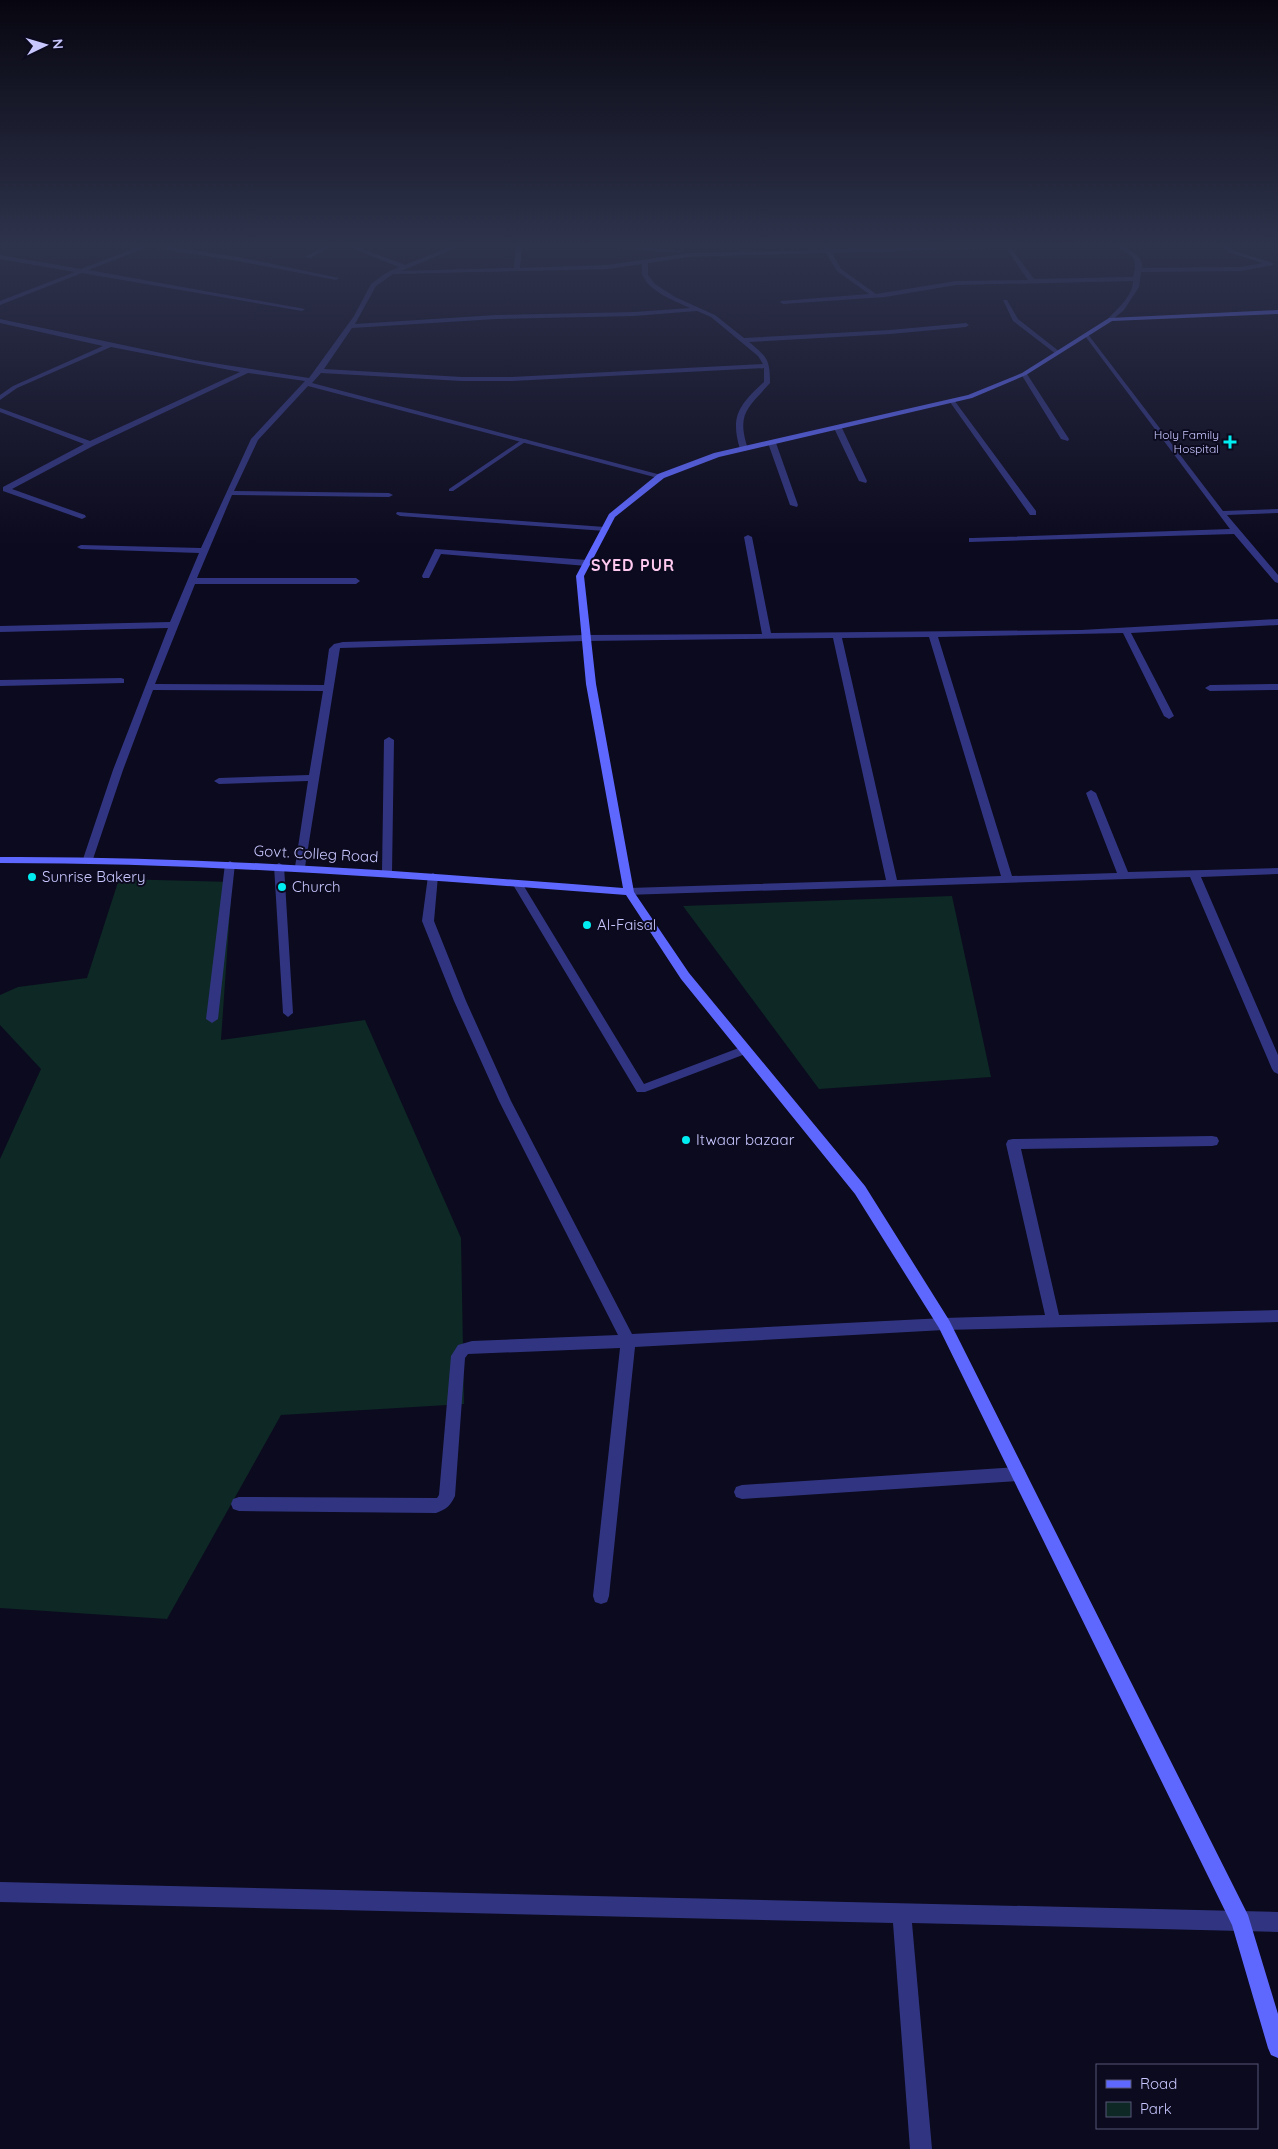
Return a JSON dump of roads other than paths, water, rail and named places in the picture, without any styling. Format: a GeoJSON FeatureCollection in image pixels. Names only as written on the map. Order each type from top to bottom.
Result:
{"type":"FeatureCollection","features":[{"type":"Feature","properties":{"kind":"main road"},"geometry":{"type":"LineString","coordinates":[[1073,343],[1024,374],[970,397],[717,455],[661,476],[612,516],[580,576],[585,638],[591,684],[629,892],[685,976],[860,1190],[944,1324],[1241,1922],[1278,2048]]}},
{"type":"Feature","properties":{"kind":"main road","name":"Govt. Colleg Road"},"geometry":{"type":"LineString","coordinates":[[0,860],[88,859],[300,867],[629,892]]}},
{"type":"Feature","properties":{"kind":"street"},"geometry":{"type":"LineString","coordinates":[[96,343],[245,372],[310,382],[661,476]]}},
{"type":"Feature","properties":{"kind":"street"},"geometry":{"type":"LineString","coordinates":[[88,859],[118,770],[173,625],[229,493],[255,439],[310,382],[338,343]]}},
{"type":"Feature","properties":{"kind":"street"},"geometry":{"type":"LineString","coordinates":[[744,449],[738,433],[738,417],[752,396],[767,383],[767,366],[761,355],[748,343]]}},
{"type":"Feature","properties":{"kind":"street"},"geometry":{"type":"LineString","coordinates":[[1046,343],[1058,352]]}},
{"type":"Feature","properties":{"kind":"street"},"geometry":{"type":"LineString","coordinates":[[1093,343],[1221,513],[1278,580]]}},
{"type":"Feature","properties":{"kind":"street"},"geometry":{"type":"LineString","coordinates":[[0,398],[15,387],[108,346]]}},
{"type":"Feature","properties":{"kind":"street"},"geometry":{"type":"LineString","coordinates":[[319,371],[462,379],[512,379],[767,366]]}},
{"type":"Feature","properties":{"kind":"street"},"geometry":{"type":"LineString","coordinates":[[3,491],[90,444],[245,372]]}},
{"type":"Feature","properties":{"kind":"street"},"geometry":{"type":"LineString","coordinates":[[1024,374],[1065,439]]}},
{"type":"Feature","properties":{"kind":"street"},"geometry":{"type":"LineString","coordinates":[[952,402],[1032,513]]}},
{"type":"Feature","properties":{"kind":"street"},"geometry":{"type":"LineString","coordinates":[[0,410],[90,444]]}},
{"type":"Feature","properties":{"kind":"street"},"geometry":{"type":"LineString","coordinates":[[838,428],[863,482]]}},
{"type":"Feature","properties":{"kind":"street"},"geometry":{"type":"LineString","coordinates":[[772,443],[794,505]]}},
{"type":"Feature","properties":{"kind":"street"},"geometry":{"type":"LineString","coordinates":[[3,491],[82,517]]}},
{"type":"Feature","properties":{"kind":"street"},"geometry":{"type":"LineString","coordinates":[[229,493],[388,496]]}},
{"type":"Feature","properties":{"kind":"street"},"geometry":{"type":"LineString","coordinates":[[1221,513],[1278,511]]}},
{"type":"Feature","properties":{"kind":"street"},"geometry":{"type":"LineString","coordinates":[[400,514],[605,529]]}},
{"type":"Feature","properties":{"kind":"street"},"geometry":{"type":"LineString","coordinates":[[972,540],[1238,531]]}},
{"type":"Feature","properties":{"kind":"street"},"geometry":{"type":"LineString","coordinates":[[748,537],[767,636]]}},
{"type":"Feature","properties":{"kind":"street"},"geometry":{"type":"LineString","coordinates":[[81,547],[204,551]]}},
{"type":"Feature","properties":{"kind":"street"},"geometry":{"type":"LineString","coordinates":[[426,576],[438,551],[587,564]]}},
{"type":"Feature","properties":{"kind":"street"},"geometry":{"type":"LineString","coordinates":[[191,581],[356,581]]}},
{"type":"Feature","properties":{"kind":"street"},"geometry":{"type":"LineString","coordinates":[[300,867],[334,649],[343,644],[585,638],[1081,633],[1278,622]]}},
{"type":"Feature","properties":{"kind":"street"},"geometry":{"type":"LineString","coordinates":[[0,629],[173,625]]}},
{"type":"Feature","properties":{"kind":"street"},"geometry":{"type":"LineString","coordinates":[[1126,630],[1169,716]]}},
{"type":"Feature","properties":{"kind":"street"},"geometry":{"type":"LineString","coordinates":[[933,634],[1008,880]]}},
{"type":"Feature","properties":{"kind":"street"},"geometry":{"type":"LineString","coordinates":[[837,635],[892,883]]}},
{"type":"Feature","properties":{"kind":"street"},"geometry":{"type":"LineString","coordinates":[[0,683],[121,681]]}},
{"type":"Feature","properties":{"kind":"street"},"geometry":{"type":"LineString","coordinates":[[149,687],[328,688]]}},
{"type":"Feature","properties":{"kind":"street"},"geometry":{"type":"LineString","coordinates":[[1210,688],[1278,687]]}},
{"type":"Feature","properties":{"kind":"street"},"geometry":{"type":"LineString","coordinates":[[387,873],[390,740]]}},
{"type":"Feature","properties":{"kind":"street"},"geometry":{"type":"LineString","coordinates":[[219,781],[314,778]]}},
{"type":"Feature","properties":{"kind":"street"},"geometry":{"type":"LineString","coordinates":[[1091,793],[1124,876]]}},
{"type":"Feature","properties":{"kind":"street"},"geometry":{"type":"LineString","coordinates":[[212,1019],[230,864]]}},
{"type":"Feature","properties":{"kind":"street"},"geometry":{"type":"LineString","coordinates":[[629,892],[1278,871]]}},
{"type":"Feature","properties":{"kind":"street"},"geometry":{"type":"LineString","coordinates":[[1194,874],[1278,1069]]}},
{"type":"Feature","properties":{"kind":"street"},"geometry":{"type":"LineString","coordinates":[[433,876],[428,921],[460,1001],[505,1101],[628,1342],[601,1596]]}},
{"type":"Feature","properties":{"kind":"street"},"geometry":{"type":"LineString","coordinates":[[1053,1321],[1012,1144],[1212,1141]]}},
{"type":"Feature","properties":{"kind":"street"},"geometry":{"type":"LineString","coordinates":[[238,1504],[436,1506],[443,1503],[447,1496],[458,1356],[462,1349],[628,1342],[944,1324],[1278,1316]]}},
{"type":"Feature","properties":{"kind":"street"},"geometry":{"type":"LineString","coordinates":[[742,1492],[1018,1474]]}},
{"type":"Feature","properties":{"kind":"street"},"geometry":{"type":"LineString","coordinates":[[0,1892],[1278,1922]]}},
{"type":"Feature","properties":{"kind":"street"},"geometry":{"type":"LineString","coordinates":[[902,1914],[921,2149]]}},
{"type":"Feature","properties":{"kind":"lane"},"geometry":{"type":"LineString","coordinates":[[451,490],[525,440]]}},
{"type":"Feature","properties":{"kind":"lane"},"geometry":{"type":"LineString","coordinates":[[279,866],[288,1012]]}},
{"type":"Feature","properties":{"kind":"lane"},"geometry":{"type":"LineString","coordinates":[[517,883],[641,1090],[744,1050]]}},
{"type":"Feature","properties":{"kind":"place","name":"Holy Family Hospital"},"geometry":{"type":"Point","coordinates":[1230,442]}},
{"type":"Feature","properties":{"kind":"place","name":"Sunrise Bakery"},"geometry":{"type":"Point","coordinates":[32,877]}},
{"type":"Feature","properties":{"kind":"place","name":"Church"},"geometry":{"type":"Point","coordinates":[282,887]}},
{"type":"Feature","properties":{"kind":"place","name":"Al-Faisal"},"geometry":{"type":"Point","coordinates":[587,925]}},
{"type":"Feature","properties":{"kind":"place","name":"Itwaar bazaar"},"geometry":{"type":"Point","coordinates":[686,1140]}},
{"type":"Feature","properties":{"kind":"district","name":"SYED PUR"},"geometry":{"type":"Point","coordinates":[633,565]}}]}
